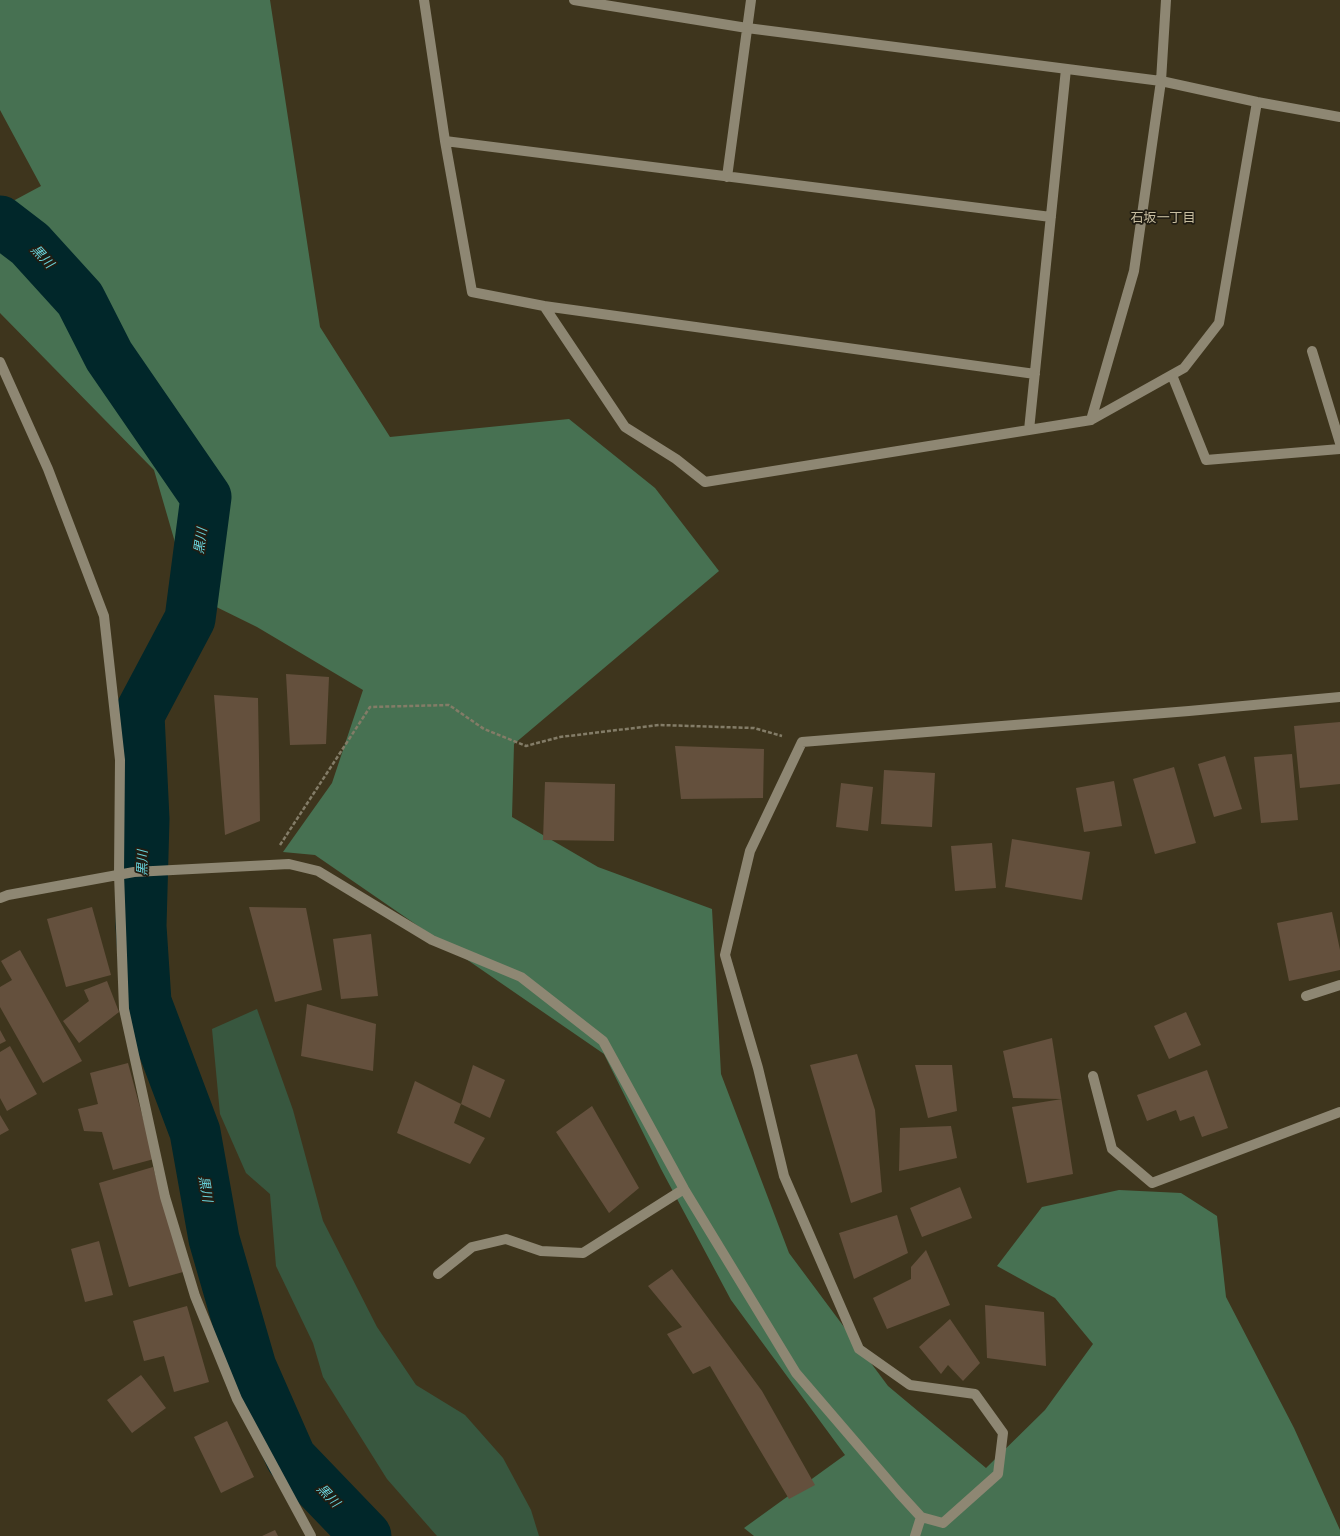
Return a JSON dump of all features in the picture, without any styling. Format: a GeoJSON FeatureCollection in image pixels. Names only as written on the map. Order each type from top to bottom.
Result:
{"type":"FeatureCollection","features":[{"type":"Feature","properties":{"kind":"street"},"geometry":{"type":"LineString","coordinates":[[424,0],[445,142],[472,292],[544,306],[1035,374]]}},
{"type":"Feature","properties":{"kind":"street"},"geometry":{"type":"LineString","coordinates":[[574,0],[747,28],[1161,81],[1257,102],[1340,117]]}},
{"type":"Feature","properties":{"kind":"street"},"geometry":{"type":"LineString","coordinates":[[726,177],[750,0]]}},
{"type":"Feature","properties":{"kind":"street"},"geometry":{"type":"LineString","coordinates":[[1091,420],[1134,271],[1161,81],[1166,0]]}},
{"type":"Feature","properties":{"kind":"street"},"geometry":{"type":"LineString","coordinates":[[1029,430],[1066,69]]}},
{"type":"Feature","properties":{"kind":"street"},"geometry":{"type":"LineString","coordinates":[[544,306],[625,427],[676,459],[705,482],[1091,420],[1184,368],[1219,323],[1257,102]]}},
{"type":"Feature","properties":{"kind":"street"},"geometry":{"type":"LineString","coordinates":[[445,142],[1051,218]]}},
{"type":"Feature","properties":{"kind":"street"},"geometry":{"type":"LineString","coordinates":[[1312,351],[1340,443]]}},
{"type":"Feature","properties":{"kind":"street"},"geometry":{"type":"LineString","coordinates":[[0,362],[48,469],[104,616],[120,760],[119,874],[124,1008],[165,1197],[195,1296],[237,1399],[311,1536]]}},
{"type":"Feature","properties":{"kind":"street"},"geometry":{"type":"LineString","coordinates":[[1172,375],[1206,460],[1340,449]]}},
{"type":"Feature","properties":{"kind":"street"},"geometry":{"type":"LineString","coordinates":[[0,898],[8,895],[134,872],[289,864],[318,871],[432,940],[521,977],[603,1041],[684,1189],[796,1373],[898,1493],[921,1517],[943,1523],[998,1474],[1003,1433],[975,1394],[910,1385],[859,1349],[784,1176],[758,1068],[725,955],[750,851],[802,742],[1189,711],[1340,697]]}},
{"type":"Feature","properties":{"kind":"street"},"geometry":{"type":"LineString","coordinates":[[1306,996],[1340,985]]}},
{"type":"Feature","properties":{"kind":"street"},"geometry":{"type":"LineString","coordinates":[[1093,1076],[1112,1149],[1152,1183],[1340,1112]]}},
{"type":"Feature","properties":{"kind":"street"},"geometry":{"type":"LineString","coordinates":[[438,1274],[472,1247],[506,1239],[541,1251],[583,1253],[684,1189]]}},
{"type":"Feature","properties":{"kind":"street"},"geometry":{"type":"LineString","coordinates":[[915,1536],[921,1517]]}},
{"type":"Feature","properties":{"kind":"path"},"geometry":{"type":"LineString","coordinates":[[267,865],[370,707],[449,705],[484,729],[526,746],[560,737],[659,725],[754,728],[802,742]]}},
{"type":"Feature","properties":{"kind":"green space"},"geometry":{"type":"Polygon","coordinates":[[[0,0],[270,0],[320,327],[390,437],[569,419],[655,488],[719,571],[514,744],[512,817],[598,867],[712,909],[721,1074],[789,1253],[888,1386],[986,1468],[1045,1410],[1093,1344],[1055,1298],[997,1266],[1042,1207],[1119,1190],[1181,1193],[1217,1216],[1226,1297],[1294,1428],[1340,1530],[1340,1536],[754,1536],[744,1528],[845,1455],[731,1300],[661,1169],[604,1054],[315,855],[283,852],[332,783],[363,690],[257,627],[190,594],[154,470],[0,313],[0,208],[41,186],[0,110],[0,0]]]}},
{"type":"Feature","properties":{"kind":"green space"},"geometry":{"type":"Polygon","coordinates":[[[257,1009],[293,1110],[323,1221],[377,1327],[416,1385],[465,1415],[503,1458],[531,1510],[539,1536],[437,1536],[387,1479],[323,1377],[313,1343],[276,1266],[270,1194],[246,1173],[220,1114],[212,1029],[257,1009]]]}},
{"type":"Feature","properties":{"kind":"building"},"geometry":{"type":"Polygon","coordinates":[[[286,674],[329,677],[326,744],[290,745],[286,674]]]}},
{"type":"Feature","properties":{"kind":"building"},"geometry":{"type":"Polygon","coordinates":[[[214,695],[258,698],[260,821],[225,835],[214,695]]]}},
{"type":"Feature","properties":{"kind":"building"},"geometry":{"type":"Polygon","coordinates":[[[1340,722],[1340,784],[1300,788],[1294,726],[1340,722]]]}},
{"type":"Feature","properties":{"kind":"building"},"geometry":{"type":"Polygon","coordinates":[[[675,746],[764,749],[763,798],[681,799],[675,746]]]}},
{"type":"Feature","properties":{"kind":"building"},"geometry":{"type":"Polygon","coordinates":[[[1292,754],[1298,820],[1261,823],[1254,757],[1292,754]]]}},
{"type":"Feature","properties":{"kind":"building"},"geometry":{"type":"Polygon","coordinates":[[[1225,756],[1242,809],[1214,817],[1198,764],[1225,756]]]}},
{"type":"Feature","properties":{"kind":"building"},"geometry":{"type":"Polygon","coordinates":[[[1174,767],[1196,843],[1155,854],[1133,779],[1174,767]]]}},
{"type":"Feature","properties":{"kind":"building"},"geometry":{"type":"Polygon","coordinates":[[[884,770],[935,773],[932,827],[881,824],[884,770]]]}},
{"type":"Feature","properties":{"kind":"building"},"geometry":{"type":"Polygon","coordinates":[[[1114,781],[1122,826],[1084,832],[1076,788],[1114,781]]]}},
{"type":"Feature","properties":{"kind":"building"},"geometry":{"type":"Polygon","coordinates":[[[545,782],[615,784],[614,841],[543,840],[545,782]]]}},
{"type":"Feature","properties":{"kind":"building"},"geometry":{"type":"Polygon","coordinates":[[[841,783],[873,787],[868,831],[836,827],[841,783]]]}},
{"type":"Feature","properties":{"kind":"building"},"geometry":{"type":"Polygon","coordinates":[[[1012,839],[1090,852],[1082,900],[1005,887],[1012,839]]]}},
{"type":"Feature","properties":{"kind":"building"},"geometry":{"type":"Polygon","coordinates":[[[992,843],[996,888],[955,891],[951,846],[992,843]]]}},
{"type":"Feature","properties":{"kind":"building"},"geometry":{"type":"Polygon","coordinates":[[[92,907],[111,975],[66,987],[47,919],[92,907]]]}},
{"type":"Feature","properties":{"kind":"building"},"geometry":{"type":"Polygon","coordinates":[[[249,907],[306,908],[322,990],[275,1002],[249,907]]]}},
{"type":"Feature","properties":{"kind":"building"},"geometry":{"type":"Polygon","coordinates":[[[1332,912],[1340,950],[1340,970],[1289,981],[1277,923],[1332,912]]]}},
{"type":"Feature","properties":{"kind":"building"},"geometry":{"type":"Polygon","coordinates":[[[371,934],[378,996],[341,999],[333,939],[371,934]]]}},
{"type":"Feature","properties":{"kind":"building"},"geometry":{"type":"Polygon","coordinates":[[[20,950],[82,1061],[43,1083],[0,1007],[0,987],[12,980],[1,961],[20,950]]]}},
{"type":"Feature","properties":{"kind":"building"},"geometry":{"type":"Polygon","coordinates":[[[107,981],[119,1012],[79,1043],[63,1021],[89,1001],[84,990],[107,981]]]}},
{"type":"Feature","properties":{"kind":"building"},"geometry":{"type":"Polygon","coordinates":[[[307,1004],[376,1024],[373,1071],[301,1056],[307,1004]]]}},
{"type":"Feature","properties":{"kind":"building"},"geometry":{"type":"Polygon","coordinates":[[[1186,1012],[1201,1045],[1169,1059],[1154,1026],[1186,1012]]]}},
{"type":"Feature","properties":{"kind":"building"},"geometry":{"type":"Polygon","coordinates":[[[0,1030],[6,1041],[0,1044],[0,1030]]]}},
{"type":"Feature","properties":{"kind":"building"},"geometry":{"type":"Polygon","coordinates":[[[1052,1038],[1061,1099],[1013,1098],[1003,1051],[1052,1038]]]}},
{"type":"Feature","properties":{"kind":"building"},"geometry":{"type":"Polygon","coordinates":[[[10,1046],[37,1094],[7,1111],[0,1098],[0,1052],[10,1046]]]}},
{"type":"Feature","properties":{"kind":"building"},"geometry":{"type":"Polygon","coordinates":[[[857,1054],[875,1110],[882,1192],[851,1203],[810,1065],[857,1054]]]}},
{"type":"Feature","properties":{"kind":"building"},"geometry":{"type":"Polygon","coordinates":[[[128,1063],[154,1159],[113,1170],[102,1132],[84,1131],[78,1109],[98,1104],[90,1073],[128,1063]]]}},
{"type":"Feature","properties":{"kind":"building"},"geometry":{"type":"Polygon","coordinates":[[[473,1065],[505,1080],[490,1118],[461,1104],[473,1065]]]}},
{"type":"Feature","properties":{"kind":"building"},"geometry":{"type":"Polygon","coordinates":[[[915,1065],[952,1065],[957,1111],[928,1118],[915,1065]]]}},
{"type":"Feature","properties":{"kind":"building"},"geometry":{"type":"Polygon","coordinates":[[[1207,1070],[1228,1128],[1202,1137],[1194,1116],[1180,1121],[1176,1110],[1147,1121],[1137,1095],[1207,1070]]]}},
{"type":"Feature","properties":{"kind":"building"},"geometry":{"type":"Polygon","coordinates":[[[415,1081],[461,1104],[454,1123],[485,1138],[470,1164],[397,1133],[415,1081]]]}},
{"type":"Feature","properties":{"kind":"building"},"geometry":{"type":"Polygon","coordinates":[[[1061,1099],[1073,1174],[1027,1183],[1012,1107],[1061,1099]]]}},
{"type":"Feature","properties":{"kind":"building"},"geometry":{"type":"Polygon","coordinates":[[[592,1106],[639,1188],[609,1213],[556,1132],[592,1106]]]}},
{"type":"Feature","properties":{"kind":"building"},"geometry":{"type":"Polygon","coordinates":[[[0,1115],[9,1130],[0,1135],[0,1115]]]}},
{"type":"Feature","properties":{"kind":"building"},"geometry":{"type":"Polygon","coordinates":[[[951,1126],[957,1158],[899,1171],[900,1128],[951,1126]]]}},
{"type":"Feature","properties":{"kind":"building"},"geometry":{"type":"Polygon","coordinates":[[[153,1167],[183,1272],[129,1287],[99,1183],[153,1167]]]}},
{"type":"Feature","properties":{"kind":"building"},"geometry":{"type":"Polygon","coordinates":[[[960,1187],[972,1218],[922,1237],[910,1208],[960,1187]]]}},
{"type":"Feature","properties":{"kind":"building"},"geometry":{"type":"Polygon","coordinates":[[[897,1215],[908,1253],[854,1279],[839,1233],[897,1215]]]}},
{"type":"Feature","properties":{"kind":"building"},"geometry":{"type":"Polygon","coordinates":[[[99,1241],[113,1295],[85,1302],[71,1249],[99,1241]]]}},
{"type":"Feature","properties":{"kind":"building"},"geometry":{"type":"Polygon","coordinates":[[[926,1250],[950,1305],[887,1329],[873,1298],[911,1279],[911,1267],[926,1250]]]}},
{"type":"Feature","properties":{"kind":"building"},"geometry":{"type":"Polygon","coordinates":[[[672,1269],[762,1391],[815,1485],[789,1499],[710,1366],[693,1374],[667,1334],[682,1327],[648,1286],[672,1269]]]}},
{"type":"Feature","properties":{"kind":"building"},"geometry":{"type":"Polygon","coordinates":[[[985,1305],[1044,1312],[1046,1366],[987,1358],[985,1305]]]}},
{"type":"Feature","properties":{"kind":"building"},"geometry":{"type":"Polygon","coordinates":[[[187,1306],[209,1382],[174,1392],[164,1356],[144,1361],[133,1321],[187,1306]]]}},
{"type":"Feature","properties":{"kind":"building"},"geometry":{"type":"Polygon","coordinates":[[[950,1319],[980,1363],[963,1381],[948,1365],[941,1374],[919,1347],[950,1319]]]}},
{"type":"Feature","properties":{"kind":"building"},"geometry":{"type":"Polygon","coordinates":[[[141,1375],[166,1408],[132,1433],[107,1400],[141,1375]]]}},
{"type":"Feature","properties":{"kind":"building"},"geometry":{"type":"Polygon","coordinates":[[[227,1421],[254,1477],[221,1493],[194,1437],[227,1421]]]}},
{"type":"Feature","properties":{"kind":"building"},"geometry":{"type":"Polygon","coordinates":[[[275,1530],[278,1536],[262,1536],[275,1530]]]}},
{"type":"Feature","properties":{"kind":"waterway","name":"黒川"},"geometry":{"type":"LineString","coordinates":[[0,221],[30,244],[80,299],[109,356],[206,497],[190,619],[139,715],[144,819],[141,926],[146,1002],[195,1132],[214,1239],[251,1367],[291,1458],[366,1536]]}},
{"type":"Feature","properties":{"kind":"district","name":"石坂一丁目"},"geometry":{"type":"Point","coordinates":[1163,218]}}]}
